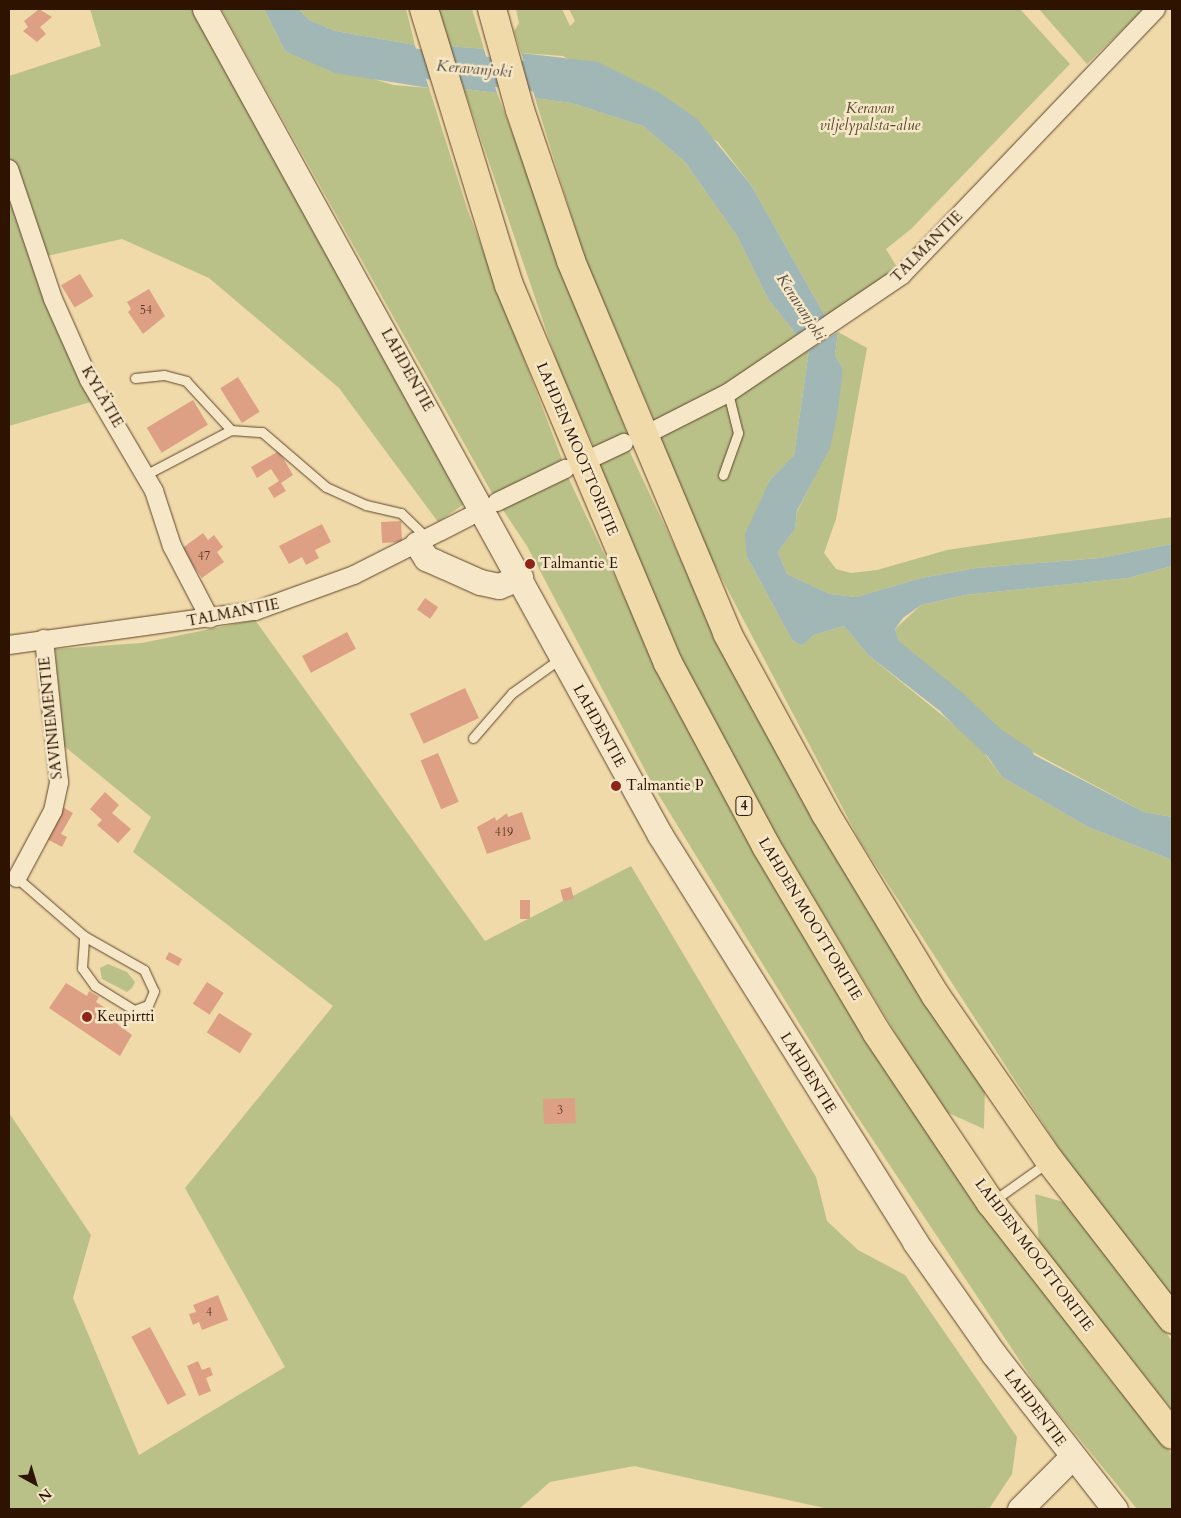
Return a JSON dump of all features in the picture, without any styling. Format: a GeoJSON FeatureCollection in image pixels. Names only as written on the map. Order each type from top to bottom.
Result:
{"type":"FeatureCollection","features":[{"type":"Feature","properties":{"kind":"highway","name":"LAHDEN MOOTTORITIE"},"geometry":{"type":"LineString","coordinates":[[426,18],[451,104],[509,285],[668,663],[766,846],[877,1033],[991,1202],[1172,1435]]}},
{"type":"Feature","properties":{"kind":"highway"},"geometry":{"type":"LineString","coordinates":[[495,21],[520,110],[571,261],[727,633],[825,813],[936,996],[1050,1160],[1172,1319]]}},
{"type":"Feature","properties":{"kind":"main road","name":"LAHDENTIE"},"geometry":{"type":"LineString","coordinates":[[205,9],[520,577],[562,658],[660,835],[861,1159],[993,1353],[1114,1509]]}},
{"type":"Feature","properties":{"kind":"main road"},"geometry":{"type":"LineString","coordinates":[[422,542],[426,558],[480,582],[499,586],[520,577]]}},
{"type":"Feature","properties":{"kind":"main road"},"geometry":{"type":"LineString","coordinates":[[1020,1509],[1072,1456]]}},
{"type":"Feature","properties":{"kind":"street","name":"TALMANTIE"},"geometry":{"type":"LineString","coordinates":[[655,430],[728,393],[844,318],[902,275],[1156,9]]}},
{"type":"Feature","properties":{"kind":"street","name":"KYLÄTIE"},"geometry":{"type":"LineString","coordinates":[[9,169],[64,325],[89,380],[146,475],[172,546],[210,619]]}},
{"type":"Feature","properties":{"kind":"street"},"geometry":{"type":"LineString","coordinates":[[596,456],[624,443]]}},
{"type":"Feature","properties":{"kind":"street"},"geometry":{"type":"LineString","coordinates":[[497,502],[565,469]]}},
{"type":"Feature","properties":{"kind":"street","name":"TALMANTIE"},"geometry":{"type":"LineString","coordinates":[[9,645],[210,619],[304,597],[422,542],[469,517]]}},
{"type":"Feature","properties":{"kind":"street","name":"SAVINIEMENTIE"},"geometry":{"type":"LineString","coordinates":[[17,878],[53,811],[59,782],[44,639]]}},
{"type":"Feature","properties":{"kind":"lane"},"geometry":{"type":"LineString","coordinates":[[135,378],[164,375],[186,381],[231,430]]}},
{"type":"Feature","properties":{"kind":"lane"},"geometry":{"type":"LineString","coordinates":[[723,475],[738,433],[728,393]]}},
{"type":"Feature","properties":{"kind":"lane"},"geometry":{"type":"LineString","coordinates":[[146,475],[231,430],[262,432],[326,487],[366,505],[400,513],[422,542]]}},
{"type":"Feature","properties":{"kind":"lane"},"geometry":{"type":"LineString","coordinates":[[473,738],[512,693],[562,658]]}},
{"type":"Feature","properties":{"kind":"lane"},"geometry":{"type":"LineString","coordinates":[[17,878],[84,936],[144,970],[154,991],[148,1005],[134,1010],[95,986],[82,968],[84,936]]}},
{"type":"Feature","properties":{"kind":"lane"},"geometry":{"type":"LineString","coordinates":[[991,1202],[1050,1160]]}},
{"type":"Feature","properties":{"kind":"green space"},"geometry":{"type":"Polygon","coordinates":[[[90,9],[194,9],[470,500],[438,522],[339,388],[209,278],[122,239],[38,258],[9,156],[9,76],[101,46],[90,9]]]}},
{"type":"Feature","properties":{"kind":"green space"},"geometry":{"type":"Polygon","coordinates":[[[221,9],[264,9],[285,51],[393,85],[429,88],[468,211],[563,462],[493,495],[221,9]]]}},
{"type":"Feature","properties":{"kind":"green space"},"geometry":{"type":"Polygon","coordinates":[[[299,9],[406,9],[415,45],[336,31],[309,20],[299,9]]]}},
{"type":"Feature","properties":{"kind":"green space"},"geometry":{"type":"Polygon","coordinates":[[[439,9],[472,9],[484,49],[450,46],[439,9]]]}},
{"type":"Feature","properties":{"kind":"green space","name":"Keravan viljelypalsta-alue"},"geometry":{"type":"Polygon","coordinates":[[[516,9],[562,9],[570,26],[575,21],[569,9],[1020,9],[1070,64],[911,229],[886,249],[898,269],[828,321],[751,185],[718,142],[563,56],[521,53],[514,31],[519,23],[516,9]]]}},
{"type":"Feature","properties":{"kind":"green space"},"geometry":{"type":"Polygon","coordinates":[[[1039,9],[1144,9],[1087,64],[1039,9]]]}},
{"type":"Feature","properties":{"kind":"green space"},"geometry":{"type":"Polygon","coordinates":[[[464,89],[497,93],[627,433],[594,447],[559,368],[464,89]]]}},
{"type":"Feature","properties":{"kind":"green space"},"geometry":{"type":"Polygon","coordinates":[[[535,98],[571,103],[643,126],[685,162],[737,236],[768,299],[799,338],[706,398],[655,422],[585,259],[535,98]]]}},
{"type":"Feature","properties":{"kind":"green space"},"geometry":{"type":"Polygon","coordinates":[[[9,192],[94,401],[9,426],[9,192]]]}},
{"type":"Feature","properties":{"kind":"green space"},"geometry":{"type":"Polygon","coordinates":[[[838,332],[867,348],[836,519],[824,553],[836,569],[851,573],[877,570],[947,550],[1172,517],[1172,544],[1100,558],[976,568],[921,578],[856,597],[830,594],[787,574],[778,552],[795,529],[797,512],[812,482],[843,369],[835,355],[838,332]]]}},
{"type":"Feature","properties":{"kind":"green space"},"geometry":{"type":"Polygon","coordinates":[[[809,350],[794,455],[770,480],[747,557],[792,640],[802,646],[814,635],[844,626],[868,655],[953,724],[966,728],[1002,777],[1088,827],[1172,860],[1172,1298],[1066,1159],[860,841],[713,562],[658,437],[732,400],[809,350]]]}},
{"type":"Feature","properties":{"kind":"green space"},"geometry":{"type":"Polygon","coordinates":[[[629,450],[724,651],[985,1085],[984,1129],[942,1110],[756,802],[680,663],[597,465],[629,450]]]}},
{"type":"Feature","properties":{"kind":"green space"},"geometry":{"type":"Polygon","coordinates":[[[567,475],[680,715],[754,847],[966,1182],[1103,1371],[1172,1454],[1172,1509],[1137,1509],[1040,1391],[847,1101],[655,789],[527,546],[501,507],[567,475]]]}},
{"type":"Feature","properties":{"kind":"green space"},"geometry":{"type":"Polygon","coordinates":[[[1172,566],[1172,817],[1144,812],[1001,735],[899,641],[895,629],[921,605],[965,595],[1128,578],[1172,566]]]}},
{"type":"Feature","properties":{"kind":"green space"},"geometry":{"type":"Polygon","coordinates":[[[255,620],[485,941],[631,866],[816,1177],[827,1221],[858,1250],[905,1275],[1017,1437],[1012,1474],[989,1509],[829,1509],[634,1466],[550,1482],[519,1509],[9,1509],[9,1113],[91,1235],[73,1298],[139,1455],[285,1367],[185,1188],[333,1006],[133,852],[151,817],[64,746],[55,649],[142,643],[255,620]]]}},
{"type":"Feature","properties":{"kind":"green space"},"geometry":{"type":"Polygon","coordinates":[[[108,964],[127,972],[135,982],[132,988],[127,992],[102,979],[100,968],[108,964]]]}},
{"type":"Feature","properties":{"kind":"green space"},"geometry":{"type":"Polygon","coordinates":[[[1035,1194],[1071,1204],[1172,1341],[1172,1410],[1039,1243],[1035,1194]]]}},
{"type":"Feature","properties":{"kind":"water"},"geometry":{"type":"Polygon","coordinates":[[[264,9],[299,9],[309,20],[336,31],[415,45],[429,88],[335,73],[285,51],[264,9]]]}},
{"type":"Feature","properties":{"kind":"water"},"geometry":{"type":"Polygon","coordinates":[[[450,46],[484,49],[497,93],[464,89],[450,46]]]}},
{"type":"Feature","properties":{"kind":"water"},"geometry":{"type":"Polygon","coordinates":[[[521,53],[598,62],[660,93],[697,119],[751,185],[828,321],[799,338],[768,299],[737,236],[685,162],[643,126],[571,103],[535,98],[521,53]]]}},
{"type":"Feature","properties":{"kind":"water"},"geometry":{"type":"Polygon","coordinates":[[[838,332],[835,355],[843,369],[837,416],[830,448],[797,511],[795,529],[778,552],[787,574],[830,594],[856,597],[921,578],[976,568],[1100,558],[1172,544],[1172,566],[1128,578],[965,595],[921,605],[903,618],[895,629],[899,641],[964,694],[978,717],[990,726],[976,739],[868,655],[844,626],[814,635],[802,646],[792,640],[747,557],[745,534],[770,480],[794,455],[809,350],[838,332]]]}},
{"type":"Feature","properties":{"kind":"water"},"geometry":{"type":"Polygon","coordinates":[[[994,729],[1013,744],[1144,812],[1172,817],[1172,860],[1088,827],[1002,777],[979,744],[994,729]]]}},
{"type":"Feature","properties":{"kind":"pier"},"geometry":{"type":"Polygon","coordinates":[[[414,42],[417,44],[430,90],[414,42]]]}},
{"type":"Feature","properties":{"kind":"pier"},"geometry":{"type":"Polygon","coordinates":[[[483,47],[486,49],[498,95],[484,49],[483,47]]]}},
{"type":"Feature","properties":{"kind":"pier"},"geometry":{"type":"Polygon","coordinates":[[[521,51],[521,53],[536,100],[519,54],[521,51]]]}},
{"type":"Feature","properties":{"kind":"building"},"geometry":{"type":"Polygon","coordinates":[[[39,9],[52,17],[40,27],[46,34],[37,42],[23,31],[28,27],[24,21],[39,9]]]}},
{"type":"Feature","properties":{"kind":"building"},"geometry":{"type":"Polygon","coordinates":[[[80,274],[93,296],[75,308],[61,285],[80,274]]]}},
{"type":"Feature","properties":{"kind":"building"},"geometry":{"type":"Polygon","coordinates":[[[149,289],[165,316],[143,334],[128,312],[131,309],[127,302],[149,289]]]}},
{"type":"Feature","properties":{"kind":"building"},"geometry":{"type":"Polygon","coordinates":[[[238,377],[260,412],[242,423],[220,388],[238,377]]]}},
{"type":"Feature","properties":{"kind":"building"},"geometry":{"type":"Polygon","coordinates":[[[193,400],[208,425],[162,453],[147,428],[193,400]]]}},
{"type":"Feature","properties":{"kind":"building"},"geometry":{"type":"Polygon","coordinates":[[[279,451],[293,475],[281,483],[286,491],[274,498],[268,488],[279,481],[271,469],[257,478],[251,467],[279,451]]]}},
{"type":"Feature","properties":{"kind":"building"},"geometry":{"type":"Polygon","coordinates":[[[401,521],[402,542],[382,543],[381,522],[401,521]]]}},
{"type":"Feature","properties":{"kind":"building"},"geometry":{"type":"Polygon","coordinates":[[[322,524],[331,542],[315,550],[319,558],[306,565],[302,557],[289,564],[279,546],[322,524]]]}},
{"type":"Feature","properties":{"kind":"building"},"geometry":{"type":"Polygon","coordinates":[[[203,533],[208,540],[214,535],[223,547],[217,552],[224,562],[202,578],[181,549],[203,533]]]}},
{"type":"Feature","properties":{"kind":"building"},"geometry":{"type":"Polygon","coordinates":[[[425,598],[438,607],[430,619],[417,609],[425,598]]]}},
{"type":"Feature","properties":{"kind":"building"},"geometry":{"type":"Polygon","coordinates":[[[347,632],[356,649],[311,673],[302,656],[347,632]]]}},
{"type":"Feature","properties":{"kind":"building"},"geometry":{"type":"Polygon","coordinates":[[[465,688],[479,718],[424,744],[410,714],[465,688]]]}},
{"type":"Feature","properties":{"kind":"building"},"geometry":{"type":"Polygon","coordinates":[[[438,753],[459,802],[441,809],[421,760],[438,753]]]}},
{"type":"Feature","properties":{"kind":"building"},"geometry":{"type":"Polygon","coordinates":[[[105,792],[119,805],[112,813],[131,829],[118,843],[97,825],[102,820],[90,809],[105,792]]]}},
{"type":"Feature","properties":{"kind":"building"},"geometry":{"type":"Polygon","coordinates":[[[61,806],[73,813],[61,834],[67,837],[62,847],[43,837],[61,806]]]}},
{"type":"Feature","properties":{"kind":"building"},"geometry":{"type":"Polygon","coordinates":[[[522,812],[531,839],[487,854],[477,827],[495,817],[496,821],[507,813],[508,817],[522,812]]]}},
{"type":"Feature","properties":{"kind":"building"},"geometry":{"type":"Polygon","coordinates":[[[571,887],[574,899],[563,901],[560,890],[571,887]]]}},
{"type":"Feature","properties":{"kind":"building"},"geometry":{"type":"Polygon","coordinates":[[[520,900],[530,900],[530,919],[520,919],[520,900]]]}},
{"type":"Feature","properties":{"kind":"building"},"geometry":{"type":"Polygon","coordinates":[[[169,952],[182,959],[178,966],[165,959],[169,952]]]}},
{"type":"Feature","properties":{"kind":"building"},"geometry":{"type":"Polygon","coordinates":[[[207,982],[224,993],[210,1015],[193,1004],[207,982]]]}},
{"type":"Feature","properties":{"kind":"building","name":"Keupirtti"},"geometry":{"type":"Polygon","coordinates":[[[66,983],[87,996],[89,991],[99,997],[96,1002],[107,1009],[104,1014],[132,1035],[120,1056],[49,1008],[66,983]]]}},
{"type":"Feature","properties":{"kind":"building"},"geometry":{"type":"Polygon","coordinates":[[[219,1013],[252,1034],[240,1053],[207,1033],[219,1013]]]}},
{"type":"Feature","properties":{"kind":"building"},"geometry":{"type":"Polygon","coordinates":[[[575,1098],[576,1123],[544,1124],[543,1099],[575,1098]]]}},
{"type":"Feature","properties":{"kind":"building"},"geometry":{"type":"Polygon","coordinates":[[[218,1295],[228,1320],[202,1330],[199,1322],[193,1325],[189,1314],[196,1312],[193,1305],[218,1295]]]}},
{"type":"Feature","properties":{"kind":"building"},"geometry":{"type":"Polygon","coordinates":[[[150,1327],[186,1395],[168,1405],[131,1337],[150,1327]]]}},
{"type":"Feature","properties":{"kind":"building"},"geometry":{"type":"Polygon","coordinates":[[[198,1361],[202,1370],[210,1367],[213,1375],[206,1378],[211,1391],[199,1396],[187,1366],[198,1361]]]}},
{"type":"Feature","properties":{"kind":"waterway","name":"Keravanjoki"},"geometry":{"type":"LineString","coordinates":[[382,59],[567,80]]}},
{"type":"Feature","properties":{"kind":"waterway"},"geometry":{"type":"LineString","coordinates":[[954,705],[992,741],[1020,759]]}},
{"type":"Feature","properties":{"kind":"place","name":"Talmantie E"},"geometry":{"type":"Point","coordinates":[530,564]}},
{"type":"Feature","properties":{"kind":"place","name":"Talmantie P"},"geometry":{"type":"Point","coordinates":[616,786]}},
{"type":"Feature","properties":{"kind":"place","name":"Keupirtti"},"geometry":{"type":"Point","coordinates":[87,1017]}}]}
